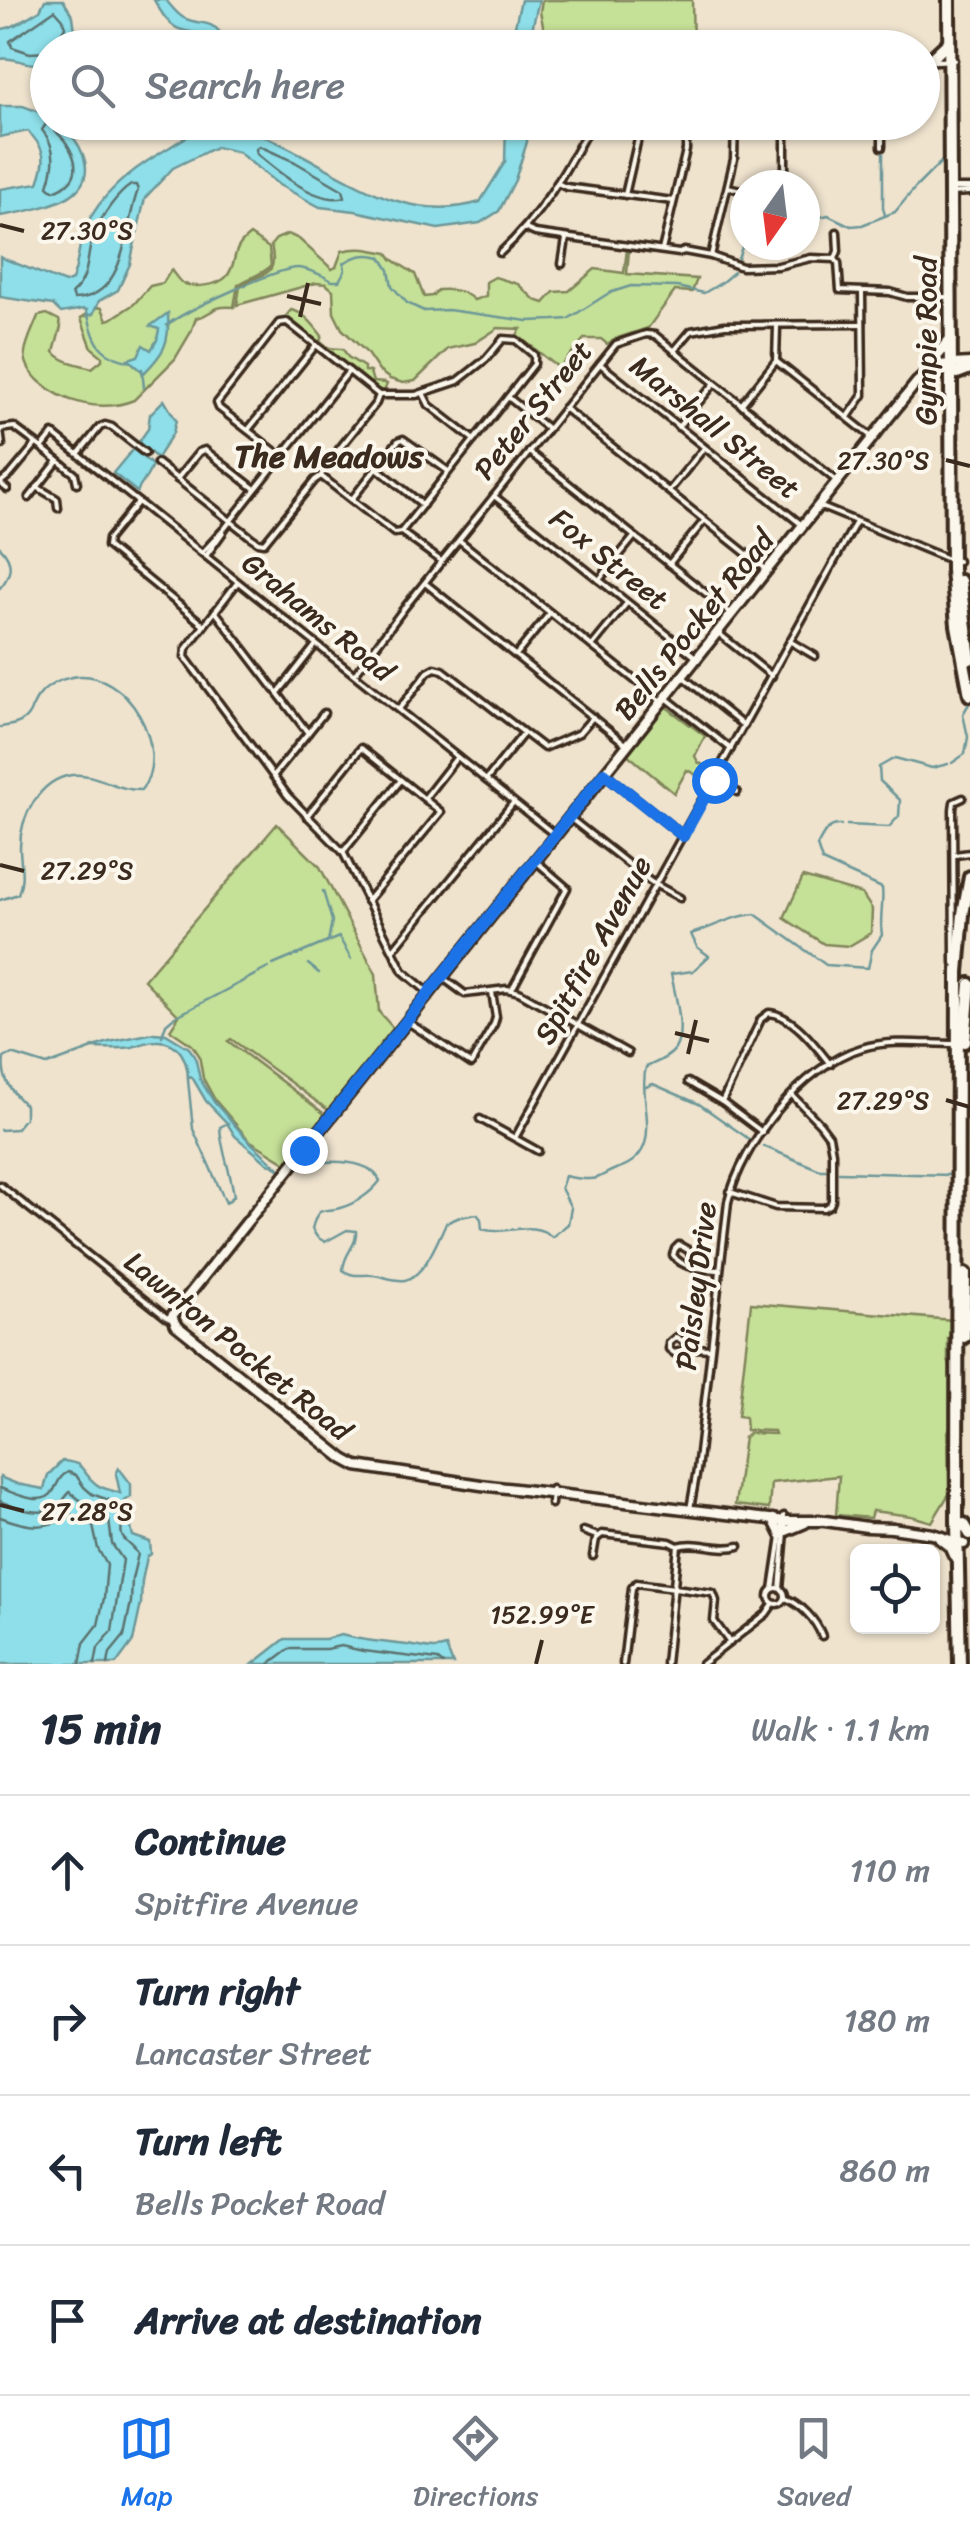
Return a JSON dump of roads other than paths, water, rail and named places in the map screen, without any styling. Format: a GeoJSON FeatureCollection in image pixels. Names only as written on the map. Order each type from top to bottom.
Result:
{"type":"FeatureCollection","features":[{"type":"Feature","properties":{"kind":"highway","name":"Gympie Road"},"geometry":{"type":"LineString","coordinates":[[941,59],[949,43],[952,0]]}},
{"type":"Feature","properties":{"kind":"highway","name":"Gympie Road"},"geometry":{"type":"LineString","coordinates":[[952,0],[941,59],[953,190],[954,365]]}},
{"type":"Feature","properties":{"kind":"highway","name":"Gympie Road"},"geometry":{"type":"LineString","coordinates":[[941,59],[950,73],[956,625],[970,694]]}},
{"type":"Feature","properties":{"kind":"highway"},"geometry":{"type":"LineString","coordinates":[[951,340],[935,362],[970,363]]}},
{"type":"Feature","properties":{"kind":"highway","name":"Gympie Road"},"geometry":{"type":"LineString","coordinates":[[955,560],[970,659]]}},
{"type":"Feature","properties":{"kind":"highway"},"geometry":{"type":"LineString","coordinates":[[965,1350],[960,968],[962,914],[970,877]]}},
{"type":"Feature","properties":{"kind":"highway"},"geometry":{"type":"LineString","coordinates":[[961,1044],[970,984]]}},
{"type":"Feature","properties":{"kind":"highway"},"geometry":{"type":"LineString","coordinates":[[962,1228],[962,1664]]}},
{"type":"Feature","properties":{"kind":"highway"},"geometry":{"type":"LineString","coordinates":[[951,1529],[963,1541],[951,1546],[939,1535],[951,1529]]}},
{"type":"Feature","properties":{"kind":"main road","name":"Bells Pocket Road"},"geometry":{"type":"LineString","coordinates":[[172,1319],[935,362]]}},
{"type":"Feature","properties":{"kind":"main road","name":"Lawnton Pocket Road"},"geometry":{"type":"LineString","coordinates":[[172,1319],[349,1463],[473,1483],[690,1507],[803,1525],[820,1521]]}},
{"type":"Feature","properties":{"kind":"main road","name":"Lawnton Pocket Road"},"geometry":{"type":"LineString","coordinates":[[783,1522],[866,1523],[963,1541]]}},
{"type":"Feature","properties":{"kind":"street"},"geometry":{"type":"LineString","coordinates":[[500,253],[526,229],[584,140]]}},
{"type":"Feature","properties":{"kind":"street"},"geometry":{"type":"LineString","coordinates":[[625,195],[638,140]]}},
{"type":"Feature","properties":{"kind":"street"},"geometry":{"type":"LineString","coordinates":[[662,250],[686,140]]}},
{"type":"Feature","properties":{"kind":"street"},"geometry":{"type":"LineString","coordinates":[[711,256],[736,140]]}},
{"type":"Feature","properties":{"kind":"street"},"geometry":{"type":"LineString","coordinates":[[785,140],[785,170]]}},
{"type":"Feature","properties":{"kind":"street"},"geometry":{"type":"LineString","coordinates":[[882,140],[882,147]]}},
{"type":"Feature","properties":{"kind":"street"},"geometry":{"type":"LineString","coordinates":[[557,183],[674,202]]}},
{"type":"Feature","properties":{"kind":"street"},"geometry":{"type":"LineString","coordinates":[[953,190],[970,190]]}},
{"type":"Feature","properties":{"kind":"street"},"geometry":{"type":"LineString","coordinates":[[526,229],[711,256],[742,266],[835,259]]}},
{"type":"Feature","properties":{"kind":"street"},"geometry":{"type":"LineString","coordinates":[[835,259],[838,232]]}},
{"type":"Feature","properties":{"kind":"street"},"geometry":{"type":"LineString","coordinates":[[562,264],[566,237]]}},
{"type":"Feature","properties":{"kind":"street"},"geometry":{"type":"LineString","coordinates":[[835,259],[840,290],[951,297]]}},
{"type":"Feature","properties":{"kind":"street"},"geometry":{"type":"LineString","coordinates":[[848,417],[863,394],[862,292]]}},
{"type":"Feature","properties":{"kind":"street"},"geometry":{"type":"LineString","coordinates":[[281,456],[219,408],[218,399],[279,323],[287,322],[379,395],[412,396],[463,378],[503,339],[516,340],[536,361],[402,532]]}},
{"type":"Feature","properties":{"kind":"street"},"geometry":{"type":"LineString","coordinates":[[674,351],[691,331],[725,325],[862,324]]}},
{"type":"Feature","properties":{"kind":"street"},"geometry":{"type":"LineString","coordinates":[[741,405],[776,361],[778,325]]}},
{"type":"Feature","properties":{"kind":"street","name":"Peter Street"},"geometry":{"type":"LineString","coordinates":[[354,675],[616,344],[655,335],[838,482]]}},
{"type":"Feature","properties":{"kind":"street"},"geometry":{"type":"LineString","coordinates":[[248,430],[316,345]]}},
{"type":"Feature","properties":{"kind":"street"},"geometry":{"type":"LineString","coordinates":[[776,361],[873,438]]}},
{"type":"Feature","properties":{"kind":"street","name":"Marshall Street"},"geometry":{"type":"LineString","coordinates":[[600,364],[802,526]]}},
{"type":"Feature","properties":{"kind":"street"},"geometry":{"type":"LineString","coordinates":[[204,554],[348,371]]}},
{"type":"Feature","properties":{"kind":"street"},"geometry":{"type":"LineString","coordinates":[[678,427],[714,383]]}},
{"type":"Feature","properties":{"kind":"street"},"geometry":{"type":"LineString","coordinates":[[423,393],[429,405],[474,440]]}},
{"type":"Feature","properties":{"kind":"street"},"geometry":{"type":"LineString","coordinates":[[157,463],[264,543],[321,476],[379,395]]}},
{"type":"Feature","properties":{"kind":"street"},"geometry":{"type":"LineString","coordinates":[[508,397],[547,428]]}},
{"type":"Feature","properties":{"kind":"street"},"geometry":{"type":"LineString","coordinates":[[564,408],[768,570]]}},
{"type":"Feature","properties":{"kind":"street"},"geometry":{"type":"LineString","coordinates":[[78,454],[105,425],[145,453]]}},
{"type":"Feature","properties":{"kind":"street"},"geometry":{"type":"LineString","coordinates":[[2,444],[0,429],[14,426],[75,474],[77,483]]}},
{"type":"Feature","properties":{"kind":"street","name":"Grahams Road"},"geometry":{"type":"LineString","coordinates":[[39,446],[53,434],[555,835]]}},
{"type":"Feature","properties":{"kind":"street"},"geometry":{"type":"LineString","coordinates":[[352,500],[403,439],[449,472]]}},
{"type":"Feature","properties":{"kind":"street"},"geometry":{"type":"LineString","coordinates":[[7,489],[1,482],[39,446]]}},
{"type":"Feature","properties":{"kind":"street"},"geometry":{"type":"LineString","coordinates":[[669,491],[704,448]]}},
{"type":"Feature","properties":{"kind":"street"},"geometry":{"type":"LineString","coordinates":[[177,479],[205,450],[255,489]]}},
{"type":"Feature","properties":{"kind":"street"},"geometry":{"type":"LineString","coordinates":[[529,452],[732,614]]}},
{"type":"Feature","properties":{"kind":"street"},"geometry":{"type":"LineString","coordinates":[[29,498],[58,461]]}},
{"type":"Feature","properties":{"kind":"street"},"geometry":{"type":"LineString","coordinates":[[377,468],[424,504]]}},
{"type":"Feature","properties":{"kind":"street"},"geometry":{"type":"LineString","coordinates":[[321,476],[394,533],[402,532],[442,561]]}},
{"type":"Feature","properties":{"kind":"street"},"geometry":{"type":"LineString","coordinates":[[37,487],[56,500],[58,508]]}},
{"type":"Feature","properties":{"kind":"street","name":"Fox Street"},"geometry":{"type":"LineString","coordinates":[[494,496],[697,658]]}},
{"type":"Feature","properties":{"kind":"street"},"geometry":{"type":"LineString","coordinates":[[138,502],[107,543],[109,549],[204,625]]}},
{"type":"Feature","properties":{"kind":"street"},"geometry":{"type":"LineString","coordinates":[[819,506],[955,560]]}},
{"type":"Feature","properties":{"kind":"street"},"geometry":{"type":"LineString","coordinates":[[669,564],[704,520]]}},
{"type":"Feature","properties":{"kind":"street","name":"Spitfire Avenue"},"geometry":{"type":"LineString","coordinates":[[515,1138],[856,522]]}},
{"type":"Feature","properties":{"kind":"street"},"geometry":{"type":"LineString","coordinates":[[599,580],[635,536]]}},
{"type":"Feature","properties":{"kind":"street"},"geometry":{"type":"LineString","coordinates":[[459,540],[730,750]]}},
{"type":"Feature","properties":{"kind":"street"},"geometry":{"type":"LineString","coordinates":[[238,582],[186,649],[185,656],[288,796],[342,852],[403,971],[429,993]]}},
{"type":"Feature","properties":{"kind":"street"},"geometry":{"type":"LineString","coordinates":[[424,583],[627,745]]}},
{"type":"Feature","properties":{"kind":"street"},"geometry":{"type":"LineString","coordinates":[[592,646],[627,602]]}},
{"type":"Feature","properties":{"kind":"street"},"geometry":{"type":"LineString","coordinates":[[215,611],[308,733]]}},
{"type":"Feature","properties":{"kind":"street"},"geometry":{"type":"LineString","coordinates":[[516,656],[550,613]]}},
{"type":"Feature","properties":{"kind":"street"},"geometry":{"type":"LineString","coordinates":[[717,632],[772,676]]}},
{"type":"Feature","properties":{"kind":"street"},"geometry":{"type":"LineString","coordinates":[[791,642],[815,656]]}},
{"type":"Feature","properties":{"kind":"street"},"geometry":{"type":"LineString","coordinates":[[278,693],[316,644]]}},
{"type":"Feature","properties":{"kind":"street"},"geometry":{"type":"LineString","coordinates":[[398,710],[428,672],[439,669],[540,747],[547,748],[579,733],[593,717]]}},
{"type":"Feature","properties":{"kind":"street"},"geometry":{"type":"LineString","coordinates":[[682,676],[744,726]]}},
{"type":"Feature","properties":{"kind":"street"},"geometry":{"type":"LineString","coordinates":[[274,776],[324,713]]}},
{"type":"Feature","properties":{"kind":"street"},"geometry":{"type":"LineString","coordinates":[[486,780],[523,734]]}},
{"type":"Feature","properties":{"kind":"street"},"geometry":{"type":"LineString","coordinates":[[306,816],[361,748],[440,812],[368,900]]}},
{"type":"Feature","properties":{"kind":"street"},"geometry":{"type":"LineString","coordinates":[[424,798],[457,757]]}},
{"type":"Feature","properties":{"kind":"street"},"geometry":{"type":"LineString","coordinates":[[604,773],[683,836]]}},
{"type":"Feature","properties":{"kind":"street"},"geometry":{"type":"LineString","coordinates":[[342,852],[401,780]]}},
{"type":"Feature","properties":{"kind":"street"},"geometry":{"type":"LineString","coordinates":[[714,780],[737,792]]}},
{"type":"Feature","properties":{"kind":"street"},"geometry":{"type":"LineString","coordinates":[[960,968],[953,937],[953,855],[954,804],[962,798]]}},
{"type":"Feature","properties":{"kind":"street"},"geometry":{"type":"LineString","coordinates":[[393,950],[514,802]]}},
{"type":"Feature","properties":{"kind":"street"},"geometry":{"type":"LineString","coordinates":[[569,818],[655,885],[680,898]]}},
{"type":"Feature","properties":{"kind":"street"},"geometry":{"type":"LineString","coordinates":[[953,855],[967,854],[970,860]]}},
{"type":"Feature","properties":{"kind":"street"},"geometry":{"type":"LineString","coordinates":[[512,989],[567,888],[535,860]]}},
{"type":"Feature","properties":{"kind":"street"},"geometry":{"type":"LineString","coordinates":[[442,976],[465,994],[512,989],[628,1053]]}},
{"type":"Feature","properties":{"kind":"street"},"geometry":{"type":"LineString","coordinates":[[406,1021],[471,1064],[494,1024],[492,992]]}},
{"type":"Feature","properties":{"kind":"street"},"geometry":{"type":"LineString","coordinates":[[722,1102],[761,1019],[770,1013],[788,1020],[830,1064]]}},
{"type":"Feature","properties":{"kind":"street","name":"Paisley Drive"},"geometry":{"type":"LineString","coordinates":[[690,1507],[730,1192],[743,1161],[792,1095],[846,1054],[875,1045],[961,1044]]}},
{"type":"Feature","properties":{"kind":"street"},"geometry":{"type":"LineString","coordinates":[[688,1082],[762,1132]]}},
{"type":"Feature","properties":{"kind":"street"},"geometry":{"type":"LineString","coordinates":[[730,1192],[776,1207],[830,1206],[831,1141],[792,1095]]}},
{"type":"Feature","properties":{"kind":"street"},"geometry":{"type":"LineString","coordinates":[[480,1119],[538,1151]]}},
{"type":"Feature","properties":{"kind":"street","name":"Lawnton Pocket Road"},"geometry":{"type":"LineString","coordinates":[[0,1185],[172,1319]]}},
{"type":"Feature","properties":{"kind":"street"},"geometry":{"type":"LineString","coordinates":[[700,1268],[685,1247],[675,1248],[673,1255],[677,1261],[700,1268],[719,1270]]}},
{"type":"Feature","properties":{"kind":"street"},"geometry":{"type":"LineString","coordinates":[[695,1348],[676,1337],[669,1343],[674,1353],[710,1349]]}},
{"type":"Feature","properties":{"kind":"street"},"geometry":{"type":"LineString","coordinates":[[550,1504],[552,1491]]}},
{"type":"Feature","properties":{"kind":"street"},"geometry":{"type":"LineString","coordinates":[[773,1604],[768,1598],[777,1574],[783,1522]]}},
{"type":"Feature","properties":{"kind":"street"},"geometry":{"type":"LineString","coordinates":[[783,1522],[780,1589],[785,1598],[800,1606],[822,1636]]}},
{"type":"Feature","properties":{"kind":"street"},"geometry":{"type":"LineString","coordinates":[[583,1531],[678,1546],[739,1546]]}},
{"type":"Feature","properties":{"kind":"street"},"geometry":{"type":"LineString","coordinates":[[593,1556],[598,1536]]}},
{"type":"Feature","properties":{"kind":"street"},"geometry":{"type":"LineString","coordinates":[[666,1664],[678,1546]]}},
{"type":"Feature","properties":{"kind":"street"},"geometry":{"type":"LineString","coordinates":[[623,1664],[632,1586],[639,1582],[714,1595],[714,1622],[730,1643]]}},
{"type":"Feature","properties":{"kind":"street"},"geometry":{"type":"LineString","coordinates":[[773,1589],[780,1589]]}},
{"type":"Feature","properties":{"kind":"street"},"geometry":{"type":"LineString","coordinates":[[773,1604],[781,1604],[785,1598]]}},
{"type":"Feature","properties":{"kind":"street"},"geometry":{"type":"LineString","coordinates":[[702,1664],[766,1614],[773,1604]]}},
{"type":"Feature","properties":{"kind":"water"},"geometry":{"type":"Polygon","coordinates":[[[45,0],[63,0],[73,16],[75,30],[30,30],[30,63],[0,59],[0,29],[16,25],[40,10],[45,0]]]}},
{"type":"Feature","properties":{"kind":"water"},"geometry":{"type":"Polygon","coordinates":[[[154,0],[166,0],[183,18],[218,30],[184,30],[164,17],[154,0]]]}},
{"type":"Feature","properties":{"kind":"water"},"geometry":{"type":"Polygon","coordinates":[[[521,0],[539,0],[533,30],[514,30],[521,0]]]}},
{"type":"Feature","properties":{"kind":"water"},"geometry":{"type":"Polygon","coordinates":[[[0,106],[30,109],[30,134],[0,137],[0,106]]]}},
{"type":"Feature","properties":{"kind":"water"},"geometry":{"type":"Polygon","coordinates":[[[35,140],[75,140],[86,164],[83,183],[70,196],[51,204],[0,216],[0,189],[38,183],[44,161],[35,140]]]}},
{"type":"Feature","properties":{"kind":"water"},"geometry":{"type":"Polygon","coordinates":[[[181,140],[272,140],[376,193],[426,207],[480,202],[505,162],[506,140],[527,140],[515,180],[499,211],[480,223],[438,229],[320,207],[279,185],[238,152],[216,147],[173,168],[145,198],[130,264],[118,290],[99,301],[93,314],[87,316],[84,309],[61,313],[53,305],[0,297],[0,257],[65,283],[72,280],[85,228],[108,194],[127,176],[181,140]]]}},
{"type":"Feature","properties":{"kind":"water"},"geometry":{"type":"Polygon","coordinates":[[[168,313],[164,347],[144,373],[128,359],[138,356],[143,345],[151,350],[159,329],[150,326],[168,313]]]}},
{"type":"Feature","properties":{"kind":"water"},"geometry":{"type":"Polygon","coordinates":[[[164,400],[176,420],[173,433],[157,458],[138,443],[148,429],[150,414],[164,400]]]}},
{"type":"Feature","properties":{"kind":"water"},"geometry":{"type":"Polygon","coordinates":[[[133,449],[152,465],[137,492],[113,473],[133,449]]]}},
{"type":"Feature","properties":{"kind":"water"},"geometry":{"type":"Polygon","coordinates":[[[154,1033],[166,1034],[189,1048],[200,1079],[214,1102],[281,1170],[235,1136],[192,1077],[188,1080],[184,1059],[171,1044],[156,1041],[127,1048],[91,1048],[154,1033]]]}},
{"type":"Feature","properties":{"kind":"water"},"geometry":{"type":"Polygon","coordinates":[[[62,1461],[80,1466],[104,1488],[120,1493],[116,1474],[119,1468],[131,1484],[131,1497],[124,1501],[136,1517],[131,1528],[133,1536],[150,1542],[151,1554],[142,1581],[133,1641],[116,1664],[0,1664],[0,1477],[44,1489],[48,1475],[62,1461]]]}},
{"type":"Feature","properties":{"kind":"water"},"geometry":{"type":"Polygon","coordinates":[[[341,1635],[430,1649],[446,1647],[453,1664],[253,1664],[285,1639],[341,1635]]]}},
{"type":"Feature","properties":{"kind":"waterway"},"geometry":{"type":"LineString","coordinates":[[883,148],[885,215]]}},
{"type":"Feature","properties":{"kind":"waterway"},"geometry":{"type":"LineString","coordinates":[[820,217],[828,215],[851,226],[895,212],[944,159]]}},
{"type":"Feature","properties":{"kind":"waterway"},"geometry":{"type":"LineString","coordinates":[[323,276],[339,281],[344,263],[366,255],[381,257],[392,286],[407,303],[424,311],[448,310],[528,321],[568,319],[609,293],[631,286],[677,287],[704,293],[734,272]]}},
{"type":"Feature","properties":{"kind":"waterway"},"geometry":{"type":"LineString","coordinates":[[167,325],[271,275],[298,268],[321,275]]}},
{"type":"Feature","properties":{"kind":"waterway"},"geometry":{"type":"LineString","coordinates":[[88,314],[101,347],[132,362]]}},
{"type":"Feature","properties":{"kind":"waterway"},"geometry":{"type":"LineString","coordinates":[[142,369],[144,388]]}},
{"type":"Feature","properties":{"kind":"waterway"},"geometry":{"type":"LineString","coordinates":[[0,547],[10,568],[0,588]]}},
{"type":"Feature","properties":{"kind":"waterway"},"geometry":{"type":"LineString","coordinates":[[0,727],[25,718],[37,699],[54,684],[72,677],[92,677],[110,685],[139,715],[151,755],[149,774],[141,790],[72,775],[41,792],[28,812],[21,835],[18,894],[0,900]]}},
{"type":"Feature","properties":{"kind":"waterway"},"geometry":{"type":"LineString","coordinates":[[952,763],[965,754],[968,737],[963,714],[970,702]]}},
{"type":"Feature","properties":{"kind":"waterway"},"geometry":{"type":"LineString","coordinates":[[847,825],[889,827],[899,816],[900,800],[880,781],[879,767],[895,758],[932,768],[948,764]]}},
{"type":"Feature","properties":{"kind":"waterway"},"geometry":{"type":"LineString","coordinates":[[294,1167],[342,1162],[365,1167],[380,1181],[351,1204],[321,1211],[314,1221],[312,1229],[325,1242],[347,1230],[356,1231],[343,1270],[350,1274],[401,1280],[412,1277],[430,1256],[446,1223],[460,1217],[477,1214],[482,1229],[491,1231],[527,1228],[552,1237],[568,1224],[571,1208],[561,1188],[565,1176],[597,1178],[634,1160],[642,1150],[647,1124],[646,1067],[669,1055],[680,1033],[671,974],[693,971],[709,956],[697,947],[691,934],[755,914],[826,965],[868,968],[872,950],[882,935],[882,888],[822,861],[817,846],[829,828],[841,825]]}},
{"type":"Feature","properties":{"kind":"waterway"},"geometry":{"type":"LineString","coordinates":[[323,891],[332,921],[328,942]]}},
{"type":"Feature","properties":{"kind":"waterway"},"geometry":{"type":"LineString","coordinates":[[273,965],[339,937],[351,959]]}},
{"type":"Feature","properties":{"kind":"waterway"},"geometry":{"type":"LineString","coordinates":[[308,964],[319,973]]}},
{"type":"Feature","properties":{"kind":"waterway"},"geometry":{"type":"LineString","coordinates":[[162,1036],[173,1018],[268,968]]}},
{"type":"Feature","properties":{"kind":"waterway"},"geometry":{"type":"LineString","coordinates":[[0,1130],[16,1129],[25,1118],[25,1105],[6,1078],[4,1058],[12,1054],[47,1065],[93,1048]]}},
{"type":"Feature","properties":{"kind":"waterway"},"geometry":{"type":"LineString","coordinates":[[188,1080],[193,1129],[226,1203],[234,1196],[220,1127],[228,1123]]}},
{"type":"Feature","properties":{"kind":"waterway"},"geometry":{"type":"LineString","coordinates":[[646,1087],[653,1084],[699,1104],[749,1139]]}},
{"type":"Feature","properties":{"kind":"waterway"},"geometry":{"type":"LineString","coordinates":[[763,1146],[827,1170]]}},
{"type":"Feature","properties":{"kind":"waterway"},"geometry":{"type":"LineString","coordinates":[[839,1172],[950,1175]]}},
{"type":"Feature","properties":{"kind":"district","name":"The Meadows"},"geometry":{"type":"Point","coordinates":[329,456]}}]}
